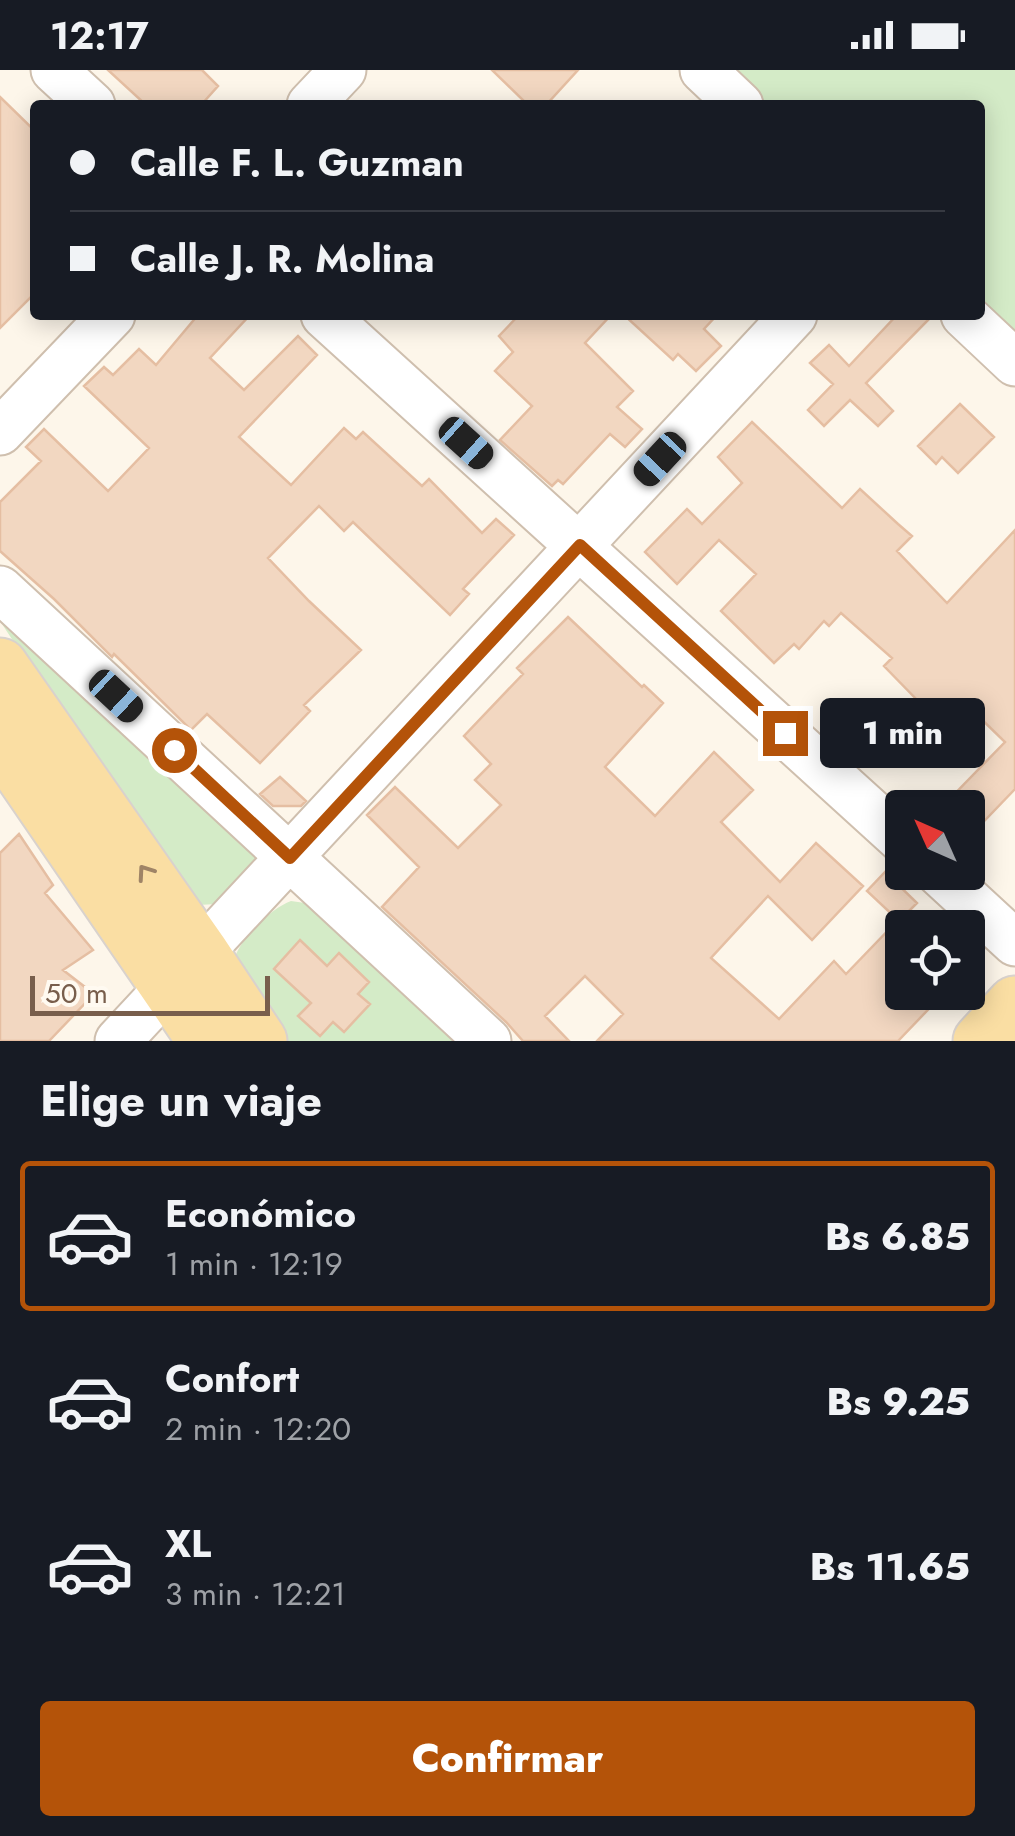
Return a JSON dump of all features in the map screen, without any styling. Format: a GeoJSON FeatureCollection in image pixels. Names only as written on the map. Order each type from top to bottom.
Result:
{"type":"FeatureCollection","features":[{"type":"Feature","properties":{"kind":"main road"},"geometry":{"type":"LineString","coordinates":[[0,666],[185,968],[206,1041]]}},
{"type":"Feature","properties":{"kind":"main road"},"geometry":{"type":"LineString","coordinates":[[0,742],[185,968],[260,1041]]}},
{"type":"Feature","properties":{"kind":"main road"},"geometry":{"type":"LineString","coordinates":[[980,1041],[1015,1004]]}},
{"type":"Feature","properties":{"kind":"street"},"geometry":{"type":"LineString","coordinates":[[54,70],[87,100]]}},
{"type":"Feature","properties":{"kind":"street"},"geometry":{"type":"LineString","coordinates":[[315,100],[343,70]]}},
{"type":"Feature","properties":{"kind":"street"},"geometry":{"type":"LineString","coordinates":[[702,70],[735,100]]}},
{"type":"Feature","properties":{"kind":"street"},"geometry":{"type":"LineString","coordinates":[[0,432],[107,320]]}},
{"type":"Feature","properties":{"kind":"street"},"geometry":{"type":"LineString","coordinates":[[330,320],[885,824]]}},
{"type":"Feature","properties":{"kind":"street"},"geometry":{"type":"LineString","coordinates":[[118,1041],[789,320]]}},
{"type":"Feature","properties":{"kind":"street"},"geometry":{"type":"LineString","coordinates":[[969,320],[1015,363]]}},
{"type":"Feature","properties":{"kind":"street"},"geometry":{"type":"LineString","coordinates":[[0,589],[488,1041]]}},
{"type":"Feature","properties":{"kind":"street"},"geometry":{"type":"LineString","coordinates":[[958,890],[1015,943]]}},
{"type":"Feature","properties":{"kind":"green space"},"geometry":{"type":"Polygon","coordinates":[[[717,70],[1015,70],[1015,349],[985,320],[985,100],[750,100],[717,70]]]}},
{"type":"Feature","properties":{"kind":"green space"},"geometry":{"type":"Polygon","coordinates":[[[0,614],[259,857],[217,904],[198,905],[178,891],[0,621],[0,614]]]}},
{"type":"Feature","properties":{"kind":"green space"},"geometry":{"type":"Polygon","coordinates":[[[291,901],[317,909],[461,1041],[281,1041],[234,960],[257,926],[291,901]]]}},
{"type":"Feature","properties":{"kind":"building"},"geometry":{"type":"Polygon","coordinates":[[[108,70],[202,70],[218,86],[205,100],[141,100],[108,70]]]}},
{"type":"Feature","properties":{"kind":"building"},"geometry":{"type":"Polygon","coordinates":[[[492,70],[578,70],[551,100],[523,100],[492,70]]]}},
{"type":"Feature","properties":{"kind":"building"},"geometry":{"type":"Polygon","coordinates":[[[0,97],[30,126],[30,298],[0,328],[0,97]]]}},
{"type":"Feature","properties":{"kind":"building"},"geometry":{"type":"Polygon","coordinates":[[[194,320],[245,320],[210,358],[244,390],[298,336],[317,355],[239,437],[291,485],[344,428],[356,439],[363,432],[422,486],[429,479],[482,533],[496,519],[514,535],[463,589],[469,594],[450,615],[353,522],[344,531],[319,506],[268,558],[361,650],[304,705],[310,711],[260,763],[207,714],[191,730],[0,551],[0,502],[41,461],[26,447],[44,429],[108,491],[149,448],[84,386],[104,367],[113,375],[139,349],[156,365],[194,320]]]}},
{"type":"Feature","properties":{"kind":"building"},"geometry":{"type":"Polygon","coordinates":[[[514,320],[606,320],[585,343],[633,391],[617,407],[642,429],[625,447],[610,434],[563,484],[558,480],[552,486],[500,440],[532,406],[495,371],[513,352],[499,336],[514,320]]]}},
{"type":"Feature","properties":{"kind":"building"},"geometry":{"type":"Polygon","coordinates":[[[629,320],[712,320],[704,329],[721,346],[696,371],[678,354],[673,360],[629,320]]]}},
{"type":"Feature","properties":{"kind":"building"},"geometry":{"type":"Polygon","coordinates":[[[892,320],[928,320],[866,383],[893,411],[878,426],[850,400],[824,426],[808,410],[833,384],[810,363],[829,345],[849,366],[892,320]]]}},
{"type":"Feature","properties":{"kind":"building"},"geometry":{"type":"Polygon","coordinates":[[[960,404],[994,437],[958,473],[942,457],[936,464],[918,446],[960,404]]]}},
{"type":"Feature","properties":{"kind":"building"},"geometry":{"type":"Polygon","coordinates":[[[752,422],[842,508],[860,489],[912,536],[897,551],[947,603],[1015,530],[1015,789],[985,820],[985,790],[958,790],[1005,742],[969,707],[935,741],[908,714],[919,702],[884,666],[892,658],[841,613],[829,626],[824,621],[799,649],[794,644],[774,663],[721,611],[756,574],[719,540],[677,584],[645,552],[687,509],[702,524],[742,483],[718,457],[752,422]]]}},
{"type":"Feature","properties":{"kind":"building"},"geometry":{"type":"Polygon","coordinates":[[[568,617],[663,703],[605,767],[655,816],[714,752],[753,790],[721,822],[780,882],[816,843],[863,886],[812,940],[768,896],[711,958],[779,1019],[834,961],[846,974],[885,934],[885,1010],[928,1010],[898,1041],[597,1041],[623,1014],[585,976],[545,1016],[569,1041],[523,1041],[382,907],[419,867],[367,815],[395,787],[458,848],[501,805],[475,780],[491,764],[464,736],[523,674],[517,668],[568,617]]]}},
{"type":"Feature","properties":{"kind":"building"},"geometry":{"type":"Polygon","coordinates":[[[280,777],[306,801],[301,806],[273,806],[260,794],[280,777]]]}},
{"type":"Feature","properties":{"kind":"building"},"geometry":{"type":"Polygon","coordinates":[[[19,834],[53,885],[45,893],[93,950],[63,970],[94,994],[49,1041],[0,1041],[0,853],[19,834]]]}},
{"type":"Feature","properties":{"kind":"building"},"geometry":{"type":"Polygon","coordinates":[[[885,872],[885,890],[904,890],[917,903],[910,910],[887,910],[867,891],[885,872]]]}},
{"type":"Feature","properties":{"kind":"building"},"geometry":{"type":"Polygon","coordinates":[[[300,940],[327,966],[339,953],[369,982],[358,994],[370,1004],[344,1032],[333,1022],[320,1036],[298,1016],[311,1003],[274,969],[300,940]]]}},
{"type":"Feature","properties":{"kind":"route"},"geometry":{"type":"LineString","coordinates":[[174,750],[290,858],[580,545],[785,733]]}}]}
